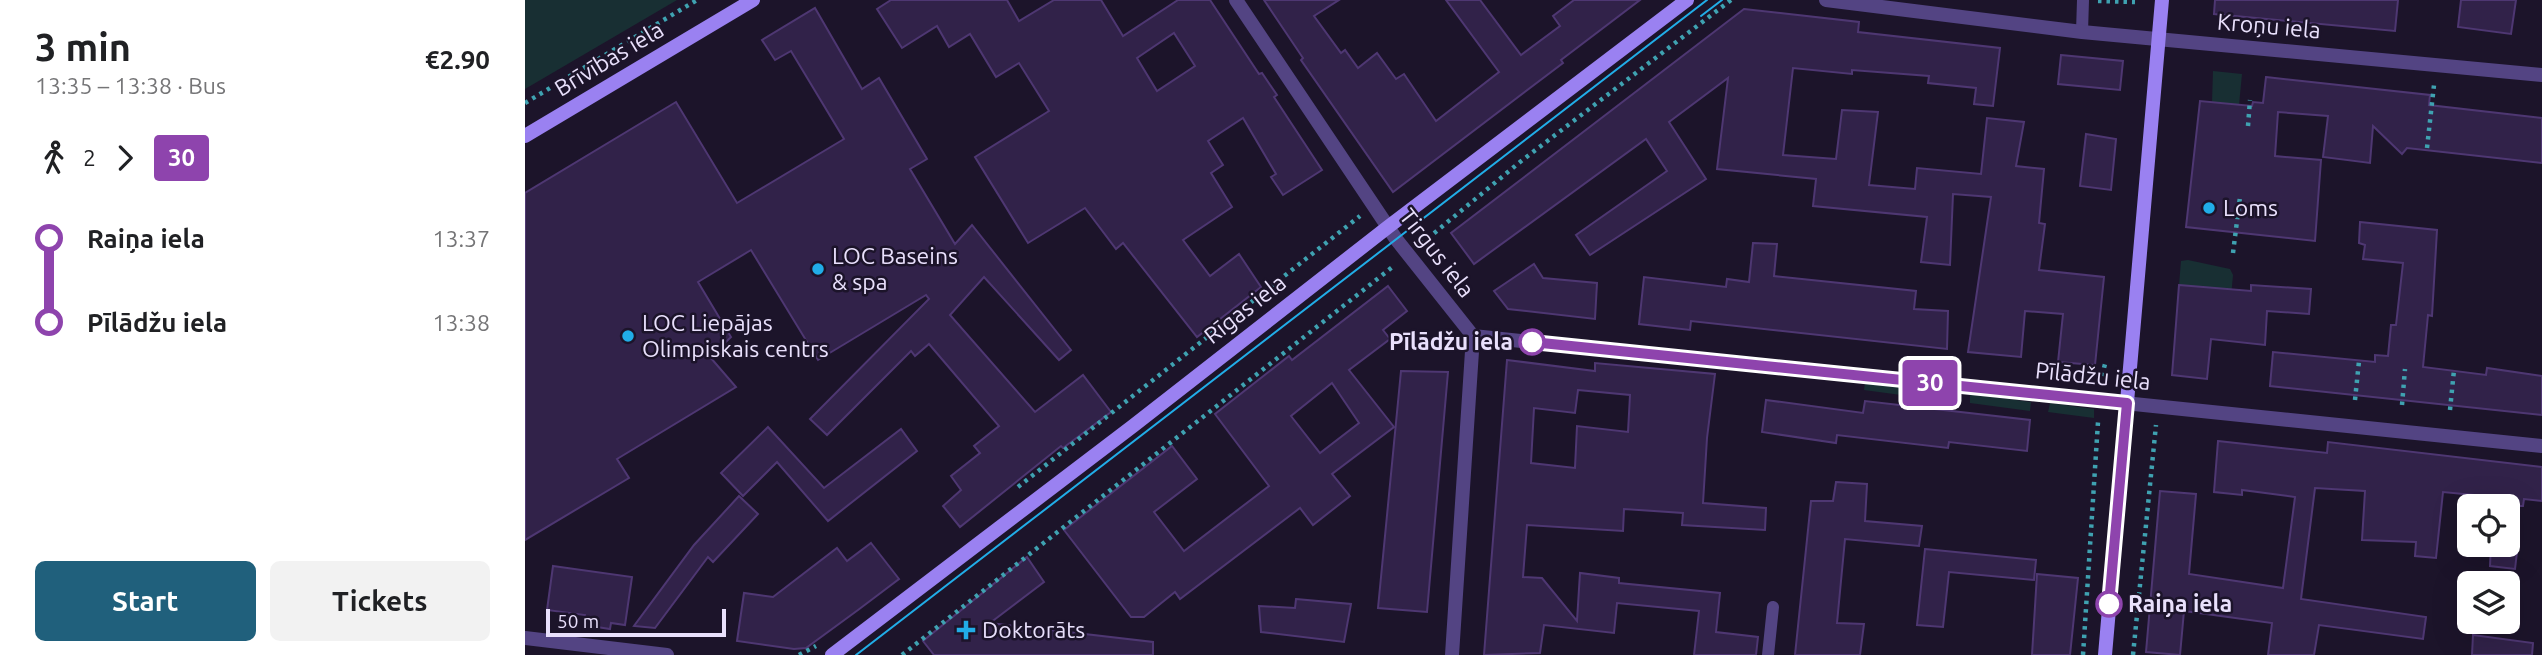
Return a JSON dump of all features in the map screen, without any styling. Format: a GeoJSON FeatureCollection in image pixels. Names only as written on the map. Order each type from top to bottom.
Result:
{"type":"FeatureCollection","features":[{"type":"Feature","properties":{"kind":"street","name":"Brīvības iela"},"geometry":{"type":"LineString","coordinates":[[525,136],[753,0]]}},
{"type":"Feature","properties":{"kind":"street","name":"Tirgus iela"},"geometry":{"type":"LineString","coordinates":[[1236,0],[1388,227],[1473,336]]}},
{"type":"Feature","properties":{"kind":"street","name":"Rīgas iela"},"geometry":{"type":"LineString","coordinates":[[832,655],[1687,0]]}},
{"type":"Feature","properties":{"kind":"street","name":"Kroņu iela"},"geometry":{"type":"LineString","coordinates":[[1826,0],[2081,32],[2542,75]]}},
{"type":"Feature","properties":{"kind":"street"},"geometry":{"type":"LineString","coordinates":[[2105,655],[2162,0]]}},
{"type":"Feature","properties":{"kind":"street"},"geometry":{"type":"LineString","coordinates":[[1452,655],[1473,336]]}},
{"type":"Feature","properties":{"kind":"street","name":"Pīlādžu iela"},"geometry":{"type":"LineString","coordinates":[[1473,336],[2542,446]]}},
{"type":"Feature","properties":{"kind":"street"},"geometry":{"type":"LineString","coordinates":[[525,638],[667,655]]}},
{"type":"Feature","properties":{"kind":"lane"},"geometry":{"type":"LineString","coordinates":[[2081,32],[2083,0]]}},
{"type":"Feature","properties":{"kind":"lane"},"geometry":{"type":"LineString","coordinates":[[1768,655],[1773,607]]}},
{"type":"Feature","properties":{"kind":"path"},"geometry":{"type":"LineString","coordinates":[[525,103],[697,0]]}},
{"type":"Feature","properties":{"kind":"path"},"geometry":{"type":"LineString","coordinates":[[902,655],[1520,162],[1731,0]]}},
{"type":"Feature","properties":{"kind":"path"},"geometry":{"type":"LineString","coordinates":[[2083,0],[2135,2]]}},
{"type":"Feature","properties":{"kind":"path"},"geometry":{"type":"LineString","coordinates":[[2427,148],[2434,85]]}},
{"type":"Feature","properties":{"kind":"path"},"geometry":{"type":"LineString","coordinates":[[2248,126],[2250,100]]}},
{"type":"Feature","properties":{"kind":"path"},"geometry":{"type":"LineString","coordinates":[[2233,253],[2240,197]]}},
{"type":"Feature","properties":{"kind":"path"},"geometry":{"type":"LineString","coordinates":[[1013,491],[1357,218]]}},
{"type":"Feature","properties":{"kind":"path"},"geometry":{"type":"LineString","coordinates":[[2355,400],[2359,361]]}},
{"type":"Feature","properties":{"kind":"path"},"geometry":{"type":"LineString","coordinates":[[2102,376],[2105,364]]}},
{"type":"Feature","properties":{"kind":"path"},"geometry":{"type":"LineString","coordinates":[[2402,405],[2406,369]]}},
{"type":"Feature","properties":{"kind":"path"},"geometry":{"type":"LineString","coordinates":[[2450,410],[2454,370]]}},
{"type":"Feature","properties":{"kind":"path"},"geometry":{"type":"LineString","coordinates":[[2083,655],[2098,422]]}},
{"type":"Feature","properties":{"kind":"path"},"geometry":{"type":"LineString","coordinates":[[2133,655],[2155,431]]}},
{"type":"Feature","properties":{"kind":"path"},"geometry":{"type":"LineString","coordinates":[[799,655],[822,642]]}},
{"type":"Feature","properties":{"kind":"green space"},"geometry":{"type":"Polygon","coordinates":[[[525,0],[677,0],[525,89],[525,0]]]}},
{"type":"Feature","properties":{"kind":"green space"},"geometry":{"type":"Polygon","coordinates":[[[2213,71],[2242,74],[2239,105],[2212,102],[2213,71]]]}},
{"type":"Feature","properties":{"kind":"green space"},"geometry":{"type":"Polygon","coordinates":[[[2188,260],[2230,269],[2233,275],[2229,318],[2179,285],[2181,261],[2188,260]]]}},
{"type":"Feature","properties":{"kind":"green space"},"geometry":{"type":"Polygon","coordinates":[[[1865,382],[1954,394],[1953,402],[1864,390],[1865,382]]]}},
{"type":"Feature","properties":{"kind":"green space"},"geometry":{"type":"Polygon","coordinates":[[[1970,394],[2031,402],[2030,411],[1970,403],[1970,394]]]}},
{"type":"Feature","properties":{"kind":"green space"},"geometry":{"type":"Polygon","coordinates":[[[2050,403],[2094,409],[2094,418],[2048,412],[2050,403]]]}},
{"type":"Feature","properties":{"kind":"building"},"geometry":{"type":"Polygon","coordinates":[[[891,0],[1007,0],[1019,21],[1054,0],[1101,0],[1123,36],[1178,0],[1210,0],[1259,74],[1262,73],[1277,95],[1274,97],[1322,170],[1283,195],[1271,177],[1276,174],[1243,118],[1208,141],[1223,165],[1211,173],[1232,207],[1183,240],[1210,276],[1239,254],[1261,287],[1197,337],[1123,243],[1116,249],[1085,208],[1028,243],[975,157],[1049,111],[1019,63],[996,77],[970,34],[949,47],[937,26],[902,48],[877,9],[891,0]],[[1174,33],[1137,58],[1157,91],[1195,66],[1174,33]]]}},
{"type":"Feature","properties":{"kind":"building"},"geometry":{"type":"Polygon","coordinates":[[[1264,0],[1339,0],[1314,16],[1341,53],[1345,50],[1358,68],[1377,53],[1396,79],[1404,74],[1436,121],[1499,72],[1446,0],[1480,0],[1521,55],[1560,26],[1553,16],[1574,0],[1640,0],[1561,60],[1563,63],[1393,192],[1301,60],[1303,58],[1264,0]]]}},
{"type":"Feature","properties":{"kind":"building"},"geometry":{"type":"Polygon","coordinates":[[[2215,0],[2398,0],[2395,31],[2214,14],[2215,0]]]}},
{"type":"Feature","properties":{"kind":"building"},"geometry":{"type":"Polygon","coordinates":[[[2461,0],[2516,0],[2511,34],[2458,27],[2461,0]]]}},
{"type":"Feature","properties":{"kind":"building","name":"LOC Liepājas Olimpiskais centrs"},"geometry":{"type":"Polygon","coordinates":[[[815,8],[862,89],[879,78],[927,159],[910,169],[955,244],[972,225],[1071,350],[1059,360],[984,277],[950,315],[1035,412],[1083,375],[1111,412],[1063,448],[1061,446],[960,527],[943,506],[961,490],[951,476],[980,453],[974,446],[999,426],[929,344],[915,356],[911,351],[827,435],[810,419],[929,299],[926,295],[818,360],[751,250],[698,282],[731,337],[710,357],[736,387],[617,459],[629,478],[525,540],[525,193],[676,102],[737,203],[844,139],[791,51],[775,60],[762,40],[815,8]]]}},
{"type":"Feature","properties":{"kind":"building"},"geometry":{"type":"Polygon","coordinates":[[[1744,9],[1859,22],[1858,32],[2000,48],[1993,106],[1974,104],[1976,88],[1928,83],[1929,76],[1852,70],[1852,74],[1793,68],[1783,155],[1836,159],[1842,110],[1878,112],[1869,185],[1915,189],[1917,168],[1981,174],[1987,118],[2024,122],[2016,166],[2044,169],[2039,223],[2045,224],[2039,270],[2104,277],[2095,365],[2058,362],[2063,314],[2025,311],[2021,357],[1968,352],[1991,197],[1953,194],[1950,265],[1921,262],[1927,217],[1813,206],[1816,179],[1717,169],[1728,78],[1669,122],[1706,179],[1590,255],[1576,235],[1667,171],[1646,139],[1474,264],[1451,233],[1744,9]]]}},
{"type":"Feature","properties":{"kind":"building"},"geometry":{"type":"Polygon","coordinates":[[[2061,55],[2123,61],[2120,90],[2058,84],[2061,55]]]}},
{"type":"Feature","properties":{"kind":"building"},"geometry":{"type":"Polygon","coordinates":[[[2266,77],[2430,95],[2429,105],[2542,118],[2542,163],[2407,148],[2402,154],[2373,126],[2370,163],[2323,157],[2328,116],[2278,112],[2275,156],[2321,160],[2315,241],[2186,227],[2200,101],[2252,106],[2253,102],[2263,103],[2266,77]]]}},
{"type":"Feature","properties":{"kind":"building"},"geometry":{"type":"Polygon","coordinates":[[[2086,134],[2116,139],[2111,190],[2080,186],[2086,134]]]}},
{"type":"Feature","properties":{"kind":"building"},"geometry":{"type":"Polygon","coordinates":[[[2360,222],[2437,230],[2432,316],[2428,315],[2423,367],[2486,375],[2487,368],[2542,376],[2542,415],[2270,386],[2273,352],[2375,362],[2375,355],[2388,356],[2391,325],[2396,325],[2403,263],[2363,259],[2365,245],[2359,243],[2360,222]]]}},
{"type":"Feature","properties":{"kind":"building"},"geometry":{"type":"Polygon","coordinates":[[[1753,243],[1777,244],[1774,276],[1916,291],[1914,309],[1948,311],[1947,349],[1691,321],[1690,330],[1639,324],[1644,277],[1726,287],[1727,279],[1749,282],[1753,243]]]}},
{"type":"Feature","properties":{"kind":"building"},"geometry":{"type":"Polygon","coordinates":[[[1534,264],[1543,278],[1597,283],[1595,319],[1508,309],[1494,291],[1534,264]]]}},
{"type":"Feature","properties":{"kind":"building"},"geometry":{"type":"Polygon","coordinates":[[[2179,285],[2251,291],[2251,285],[2311,289],[2309,314],[2267,311],[2265,345],[2211,339],[2207,379],[2172,375],[2179,285]]]}},
{"type":"Feature","properties":{"kind":"building"},"geometry":{"type":"Polygon","coordinates":[[[1388,286],[1407,311],[1383,330],[1390,339],[1349,370],[1394,427],[1332,474],[1350,496],[1313,525],[1300,508],[1180,599],[1175,592],[1144,617],[1131,617],[1064,530],[1172,446],[1197,479],[1154,512],[1184,551],[1269,486],[1215,414],[1289,356],[1292,360],[1388,286]],[[1332,383],[1291,416],[1320,453],[1359,423],[1332,383]]]}},
{"type":"Feature","properties":{"kind":"building"},"geometry":{"type":"Polygon","coordinates":[[[1507,360],[1595,371],[1595,363],[1715,374],[1703,503],[1766,508],[1765,530],[1682,525],[1683,513],[1624,509],[1623,531],[1527,525],[1523,577],[1542,578],[1577,621],[1580,573],[1619,578],[1619,583],[1720,593],[1716,632],[1758,637],[1756,655],[1694,655],[1699,611],[1617,603],[1614,633],[1544,625],[1540,653],[1484,655],[1507,360]],[[1578,390],[1575,413],[1534,408],[1531,463],[1575,468],[1577,426],[1628,432],[1630,395],[1578,390]]]}},
{"type":"Feature","properties":{"kind":"building"},"geometry":{"type":"Polygon","coordinates":[[[1401,371],[1448,372],[1427,612],[1378,608],[1401,371]]]}},
{"type":"Feature","properties":{"kind":"building"},"geometry":{"type":"Polygon","coordinates":[[[1766,400],[1863,413],[1865,401],[2030,420],[2027,451],[1949,442],[1948,448],[1837,435],[1836,443],[1762,432],[1766,400]]]}},
{"type":"Feature","properties":{"kind":"building"},"geometry":{"type":"Polygon","coordinates":[[[768,427],[824,488],[901,429],[917,451],[828,521],[777,462],[743,496],[721,473],[768,427]]]}},
{"type":"Feature","properties":{"kind":"building"},"geometry":{"type":"Polygon","coordinates":[[[2218,441],[2327,453],[2328,442],[2542,467],[2542,501],[2524,499],[2523,506],[2520,506],[2520,494],[2443,492],[2436,558],[2415,556],[2416,542],[2362,540],[2365,491],[2315,488],[2301,599],[2426,617],[2423,639],[2319,625],[2314,655],[2268,655],[2272,623],[2184,611],[2180,655],[2146,652],[2160,491],[2196,494],[2189,574],[2283,588],[2295,497],[2242,490],[2242,495],[2214,492],[2218,441]]]}},
{"type":"Feature","properties":{"kind":"building"},"geometry":{"type":"Polygon","coordinates":[[[1836,482],[1867,484],[1865,521],[1922,526],[1919,546],[1845,539],[1837,623],[1864,624],[1860,655],[1795,655],[1811,501],[1833,501],[1836,482]]]}},
{"type":"Feature","properties":{"kind":"building"},"geometry":{"type":"Polygon","coordinates":[[[739,496],[758,514],[713,562],[708,557],[655,628],[634,626],[694,545],[739,496]]]}},
{"type":"Feature","properties":{"kind":"building"},"geometry":{"type":"Polygon","coordinates":[[[871,543],[899,579],[858,610],[806,648],[794,649],[737,641],[744,593],[773,597],[837,548],[847,561],[871,543]]]}},
{"type":"Feature","properties":{"kind":"building"},"geometry":{"type":"Polygon","coordinates":[[[1925,549],[2036,560],[2034,580],[1949,572],[1943,627],[1917,625],[1925,549]]]}},
{"type":"Feature","properties":{"kind":"building"},"geometry":{"type":"Polygon","coordinates":[[[1027,557],[1044,582],[990,623],[1153,642],[1153,655],[934,655],[923,641],[1027,557]]]}},
{"type":"Feature","properties":{"kind":"building"},"geometry":{"type":"Polygon","coordinates":[[[2490,557],[2516,557],[2515,569],[2490,566],[2490,557]]]}},
{"type":"Feature","properties":{"kind":"building"},"geometry":{"type":"Polygon","coordinates":[[[553,566],[632,577],[625,625],[611,623],[610,629],[584,625],[585,615],[547,610],[553,566]]]}},
{"type":"Feature","properties":{"kind":"building"},"geometry":{"type":"Polygon","coordinates":[[[2037,574],[2078,578],[2070,655],[2032,655],[2037,574]]]}},
{"type":"Feature","properties":{"kind":"building"},"geometry":{"type":"Polygon","coordinates":[[[1296,599],[1351,604],[1344,642],[1261,632],[1259,606],[1295,608],[1296,599]]]}},
{"type":"Feature","properties":{"kind":"building"},"geometry":{"type":"Polygon","coordinates":[[[2473,635],[2533,643],[2532,655],[2472,655],[2473,635]]]}},
{"type":"Feature","properties":{"kind":"tram line"},"geometry":{"type":"LineString","coordinates":[[856,655],[1707,0]]}},
{"type":"Feature","properties":{"kind":"tram line"},"geometry":{"type":"LineString","coordinates":[[1701,16],[1722,0]]}},
{"type":"Feature","properties":{"kind":"bus line","name":"30"},"geometry":{"type":"LineString","coordinates":[[1532,342],[2127,403],[2109,604]]}},
{"type":"Feature","properties":{"kind":"place","name":"Loms"},"geometry":{"type":"Point","coordinates":[2209,208]}},
{"type":"Feature","properties":{"kind":"place","name":"LOC Baseins & spa"},"geometry":{"type":"Point","coordinates":[818,269]}},
{"type":"Feature","properties":{"kind":"place","name":"LOC Liepājas Olimpiskais centrs"},"geometry":{"type":"Point","coordinates":[628,336]}},
{"type":"Feature","properties":{"kind":"place","name":"Pīlādžu iela"},"geometry":{"type":"Point","coordinates":[1532,342]}},
{"type":"Feature","properties":{"kind":"place","name":"Raiņa iela"},"geometry":{"type":"Point","coordinates":[2109,604]}},
{"type":"Feature","properties":{"kind":"place","name":"Doktorāts"},"geometry":{"type":"Point","coordinates":[966,630]}}]}
